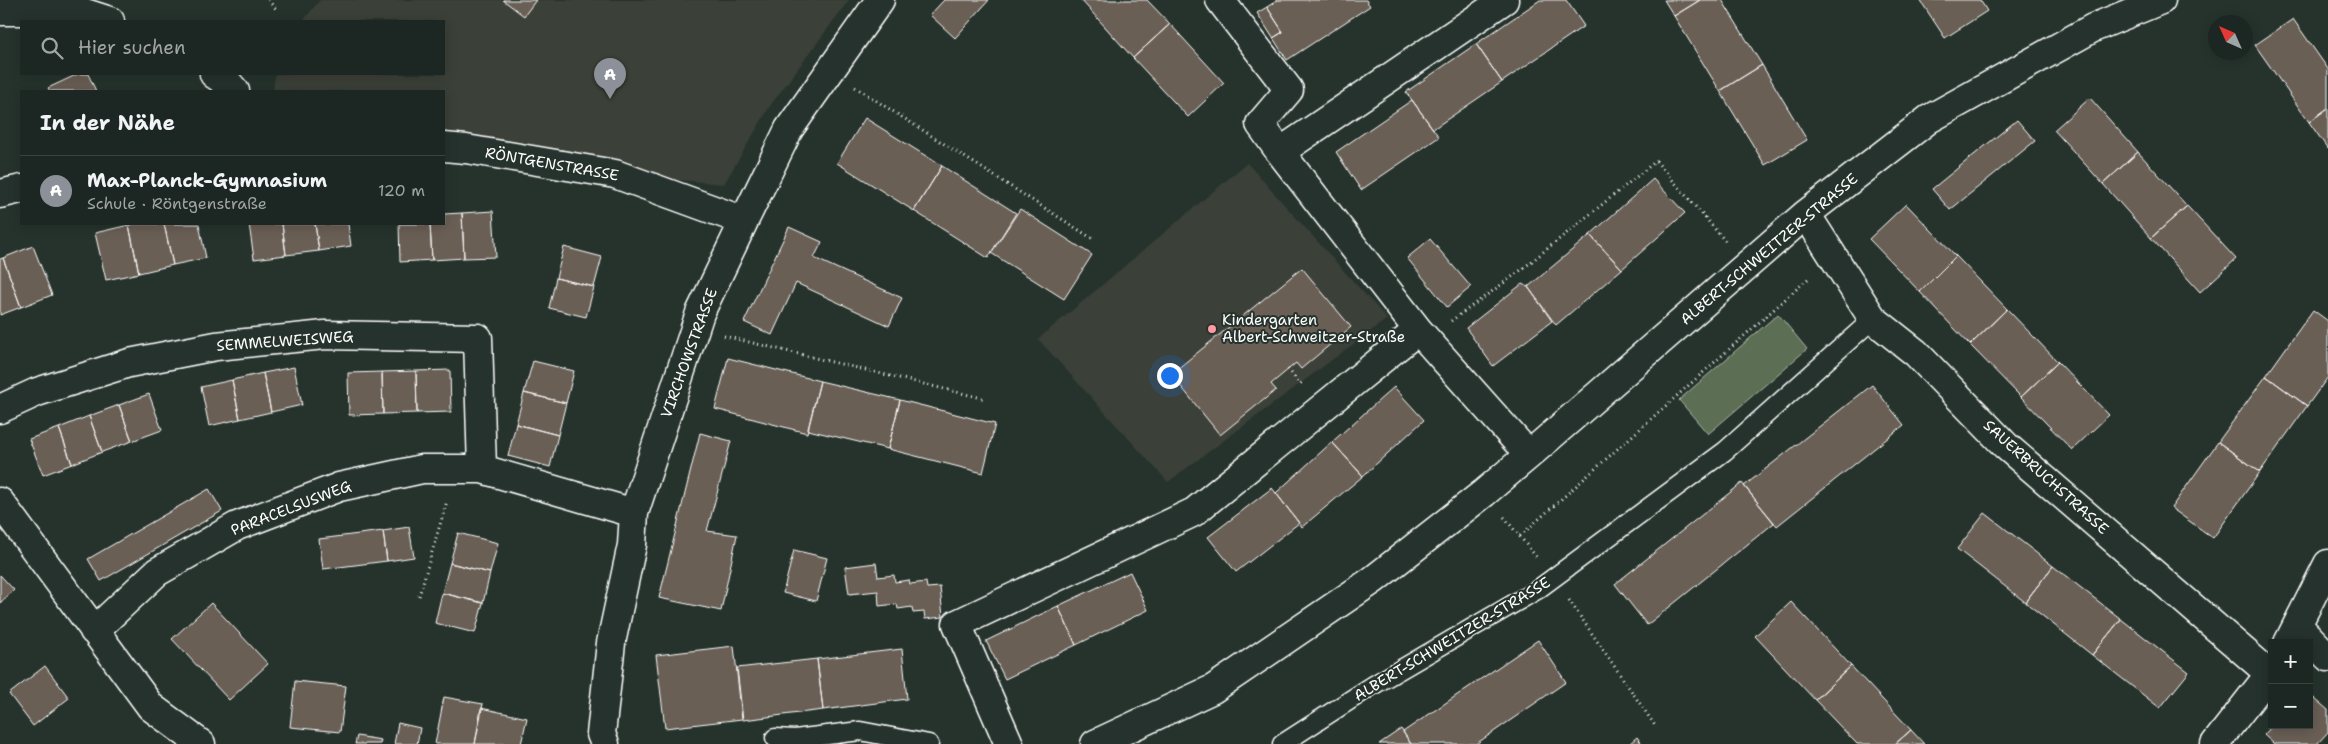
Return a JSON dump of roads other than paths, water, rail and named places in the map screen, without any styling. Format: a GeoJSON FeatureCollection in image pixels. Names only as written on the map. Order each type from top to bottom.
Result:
{"type":"FeatureCollection","features":[{"type":"Feature","properties":{"kind":"street","name":"VIRCHOWSTRASSE"},"geometry":{"type":"LineString","coordinates":[[605,744],[602,734],[611,643],[632,545],[634,513],[700,313],[789,129],[880,0]]}},
{"type":"Feature","properties":{"kind":"street"},"geometry":{"type":"LineString","coordinates":[[1220,0],[1289,90],[1260,124],[1422,334],[1529,455]]}},
{"type":"Feature","properties":{"kind":"street"},"geometry":{"type":"LineString","coordinates":[[1280,152],[1504,0]]}},
{"type":"Feature","properties":{"kind":"street","name":"ALBERT-SCHWEITZER-STRASSE"},"geometry":{"type":"LineString","coordinates":[[1095,744],[1213,689],[1373,580],[1484,493],[1529,455],[1806,214],[1929,119],[2094,28],[2161,0]]}},
{"type":"Feature","properties":{"kind":"street"},"geometry":{"type":"LineString","coordinates":[[0,11],[78,11],[107,20]]}},
{"type":"Feature","properties":{"kind":"street"},"geometry":{"type":"LineString","coordinates":[[216,75],[234,90]]}},
{"type":"Feature","properties":{"kind":"street","name":"RÖNTGENSTRASSE"},"geometry":{"type":"LineString","coordinates":[[445,148],[466,149],[615,174],[744,220]]}},
{"type":"Feature","properties":{"kind":"street"},"geometry":{"type":"LineString","coordinates":[[0,194],[20,188]]}},
{"type":"Feature","properties":{"kind":"street","name":"SAUERBRUCHSTRASSE"},"geometry":{"type":"LineString","coordinates":[[1806,214],[1873,319],[1916,353],[2006,446],[2268,669]]}},
{"type":"Feature","properties":{"kind":"street"},"geometry":{"type":"LineString","coordinates":[[1008,744],[957,624],[1194,512],[1422,334]]}},
{"type":"Feature","properties":{"kind":"street","name":"SEMMELWEISWEG"},"geometry":{"type":"LineString","coordinates":[[0,409],[37,392],[129,364],[216,346],[325,335],[478,338],[469,469]]}},
{"type":"Feature","properties":{"kind":"street","name":"PARACELSUSWEG"},"geometry":{"type":"LineString","coordinates":[[94,631],[157,572],[237,526],[339,487],[422,470],[469,469],[634,513]]}},
{"type":"Feature","properties":{"kind":"street"},"geometry":{"type":"LineString","coordinates":[[0,502],[151,708],[201,744]]}},
{"type":"Feature","properties":{"kind":"street"},"geometry":{"type":"LineString","coordinates":[[2328,564],[2293,634],[2328,657]]}},
{"type":"Feature","properties":{"kind":"street","name":"SAUERBRUCHSTRASSE"},"geometry":{"type":"LineString","coordinates":[[2215,744],[2268,676]]}},
{"type":"Feature","properties":{"kind":"lane","name":"ALBERT-SCHWEITZER-STRASSE"},"geometry":{"type":"LineString","coordinates":[[1282,744],[1372,686],[1537,590],[1725,451],[1873,319]]}},
{"type":"Feature","properties":{"kind":"lane"},"geometry":{"type":"LineString","coordinates":[[775,738],[795,739],[860,731],[929,744]]}},
{"type":"Feature","properties":{"kind":"place","name":"Max-Planck-Gymnasium"},"geometry":{"type":"Point","coordinates":[610,99]}},
{"type":"Feature","properties":{"kind":"place","name":"Kindergarten Albert-Schweitzer-Straße"},"geometry":{"type":"Point","coordinates":[1212,329]}}]}
